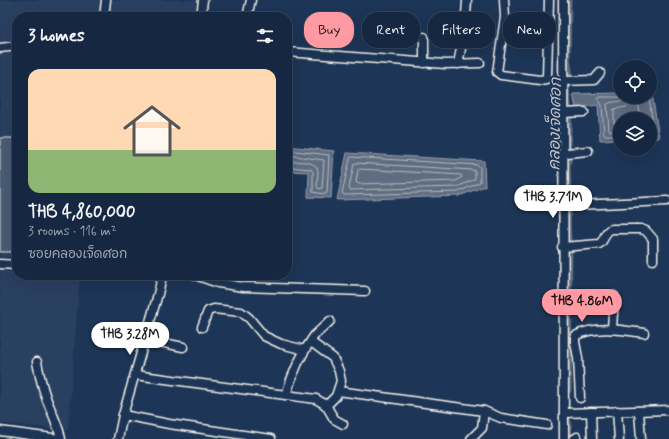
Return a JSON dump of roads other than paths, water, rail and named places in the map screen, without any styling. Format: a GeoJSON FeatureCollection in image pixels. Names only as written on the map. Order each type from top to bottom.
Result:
{"type":"FeatureCollection","features":[{"type":"Feature","properties":{"kind":"street"},"geometry":{"type":"LineString","coordinates":[[105,12],[106,0]]}},
{"type":"Feature","properties":{"kind":"street"},"geometry":{"type":"LineString","coordinates":[[202,12],[203,0]]}},
{"type":"Feature","properties":{"kind":"street"},"geometry":{"type":"LineString","coordinates":[[248,12],[251,0]]}},
{"type":"Feature","properties":{"kind":"street"},"geometry":{"type":"LineString","coordinates":[[504,0],[505,17],[497,72],[501,75],[544,80],[547,77],[549,0]]}},
{"type":"Feature","properties":{"kind":"street"},"geometry":{"type":"LineString","coordinates":[[563,0],[567,113],[565,154],[564,301],[569,342],[564,413],[564,439]]}},
{"type":"Feature","properties":{"kind":"street"},"geometry":{"type":"LineString","coordinates":[[458,64],[465,28],[467,1]]}},
{"type":"Feature","properties":{"kind":"street"},"geometry":{"type":"LineString","coordinates":[[424,37],[424,63]]}},
{"type":"Feature","properties":{"kind":"street"},"geometry":{"type":"LineString","coordinates":[[0,48],[12,47]]}},
{"type":"Feature","properties":{"kind":"street"},"geometry":{"type":"LineString","coordinates":[[292,52],[424,63],[480,63]]}},
{"type":"Feature","properties":{"kind":"street"},"geometry":{"type":"LineString","coordinates":[[565,81],[594,80],[600,73]]}},
{"type":"Feature","properties":{"kind":"street"},"geometry":{"type":"LineString","coordinates":[[567,113],[584,112]]}},
{"type":"Feature","properties":{"kind":"street"},"geometry":{"type":"LineString","coordinates":[[565,154],[578,151],[588,151]]}},
{"type":"Feature","properties":{"kind":"street"},"geometry":{"type":"LineString","coordinates":[[565,203],[578,205],[667,201]]}},
{"type":"Feature","properties":{"kind":"street"},"geometry":{"type":"LineString","coordinates":[[565,247],[599,244],[603,240],[606,232],[612,229],[641,229],[646,231],[653,239],[652,260]]}},
{"type":"Feature","properties":{"kind":"street"},"geometry":{"type":"LineString","coordinates":[[0,264],[12,265]]}},
{"type":"Feature","properties":{"kind":"street"},"geometry":{"type":"LineString","coordinates":[[118,439],[123,415],[159,288],[160,280]]}},
{"type":"Feature","properties":{"kind":"street"},"geometry":{"type":"LineString","coordinates":[[210,280],[218,283],[243,287],[365,291]]}},
{"type":"Feature","properties":{"kind":"street"},"geometry":{"type":"LineString","coordinates":[[612,329],[614,296]]}},
{"type":"Feature","properties":{"kind":"street"},"geometry":{"type":"LineString","coordinates":[[564,301],[588,299]]}},
{"type":"Feature","properties":{"kind":"street"},"geometry":{"type":"LineString","coordinates":[[202,327],[208,311],[214,308],[241,312],[264,336],[281,344],[305,350]]}},
{"type":"Feature","properties":{"kind":"street"},"geometry":{"type":"LineString","coordinates":[[286,395],[291,377],[305,350],[315,335],[330,321]]}},
{"type":"Feature","properties":{"kind":"street"},"geometry":{"type":"LineString","coordinates":[[569,342],[580,333],[612,329],[644,333]]}},
{"type":"Feature","properties":{"kind":"street"},"geometry":{"type":"LineString","coordinates":[[145,339],[183,348]]}},
{"type":"Feature","properties":{"kind":"street"},"geometry":{"type":"LineString","coordinates":[[311,342],[333,358],[339,371],[341,381],[338,391],[336,396],[326,406]]}},
{"type":"Feature","properties":{"kind":"street"},"geometry":{"type":"LineString","coordinates":[[569,342],[578,358],[580,398]]}},
{"type":"Feature","properties":{"kind":"street"},"geometry":{"type":"LineString","coordinates":[[0,431],[61,439],[59,427],[51,411],[37,362]]}},
{"type":"Feature","properties":{"kind":"street"},"geometry":{"type":"LineString","coordinates":[[135,375],[316,399],[326,406],[334,419],[343,424]]}},
{"type":"Feature","properties":{"kind":"street"},"geometry":{"type":"LineString","coordinates":[[338,391],[484,411],[501,418],[548,425]]}},
{"type":"Feature","properties":{"kind":"street"},"geometry":{"type":"LineString","coordinates":[[564,413],[592,418],[639,417],[669,410]]}},
{"type":"Feature","properties":{"kind":"street"},"geometry":{"type":"LineString","coordinates":[[471,439],[482,428],[484,411]]}},
{"type":"Feature","properties":{"kind":"street"},"geometry":{"type":"LineString","coordinates":[[123,415],[169,424],[271,439]]}},
{"type":"Feature","properties":{"kind":"street"},"geometry":{"type":"LineString","coordinates":[[617,417],[619,439]]}},
{"type":"Feature","properties":{"kind":"street"},"geometry":{"type":"LineString","coordinates":[[639,417],[641,439]]}},
{"type":"Feature","properties":{"kind":"street"},"geometry":{"type":"LineString","coordinates":[[592,418],[592,439]]}},
{"type":"Feature","properties":{"kind":"water"},"geometry":{"type":"Polygon","coordinates":[[[613,93],[613,104],[654,104],[655,112],[613,112],[613,139],[600,140],[598,105],[576,108],[573,94],[613,93]]]}},
{"type":"Feature","properties":{"kind":"water"},"geometry":{"type":"Polygon","coordinates":[[[657,125],[659,138],[657,138],[657,125]]]}},
{"type":"Feature","properties":{"kind":"water"},"geometry":{"type":"Polygon","coordinates":[[[292,147],[334,151],[331,198],[308,197],[309,172],[292,171],[292,147]]]}},
{"type":"Feature","properties":{"kind":"water"},"geometry":{"type":"Polygon","coordinates":[[[347,153],[484,161],[485,186],[459,196],[337,200],[347,153]]]}},
{"type":"Feature","properties":{"kind":"waterway","name":"คลองเจ็ดศอก"},"geometry":{"type":"LineString","coordinates":[[568,0],[567,57],[570,79],[566,89],[569,113],[567,147],[570,152],[567,165],[568,196],[570,202],[567,225],[569,248],[568,390]]}},
{"type":"Feature","properties":{"kind":"waterway","name":"คลองเจ็ดศอก"},"geometry":{"type":"LineString","coordinates":[[568,422],[570,439]]}}]}
